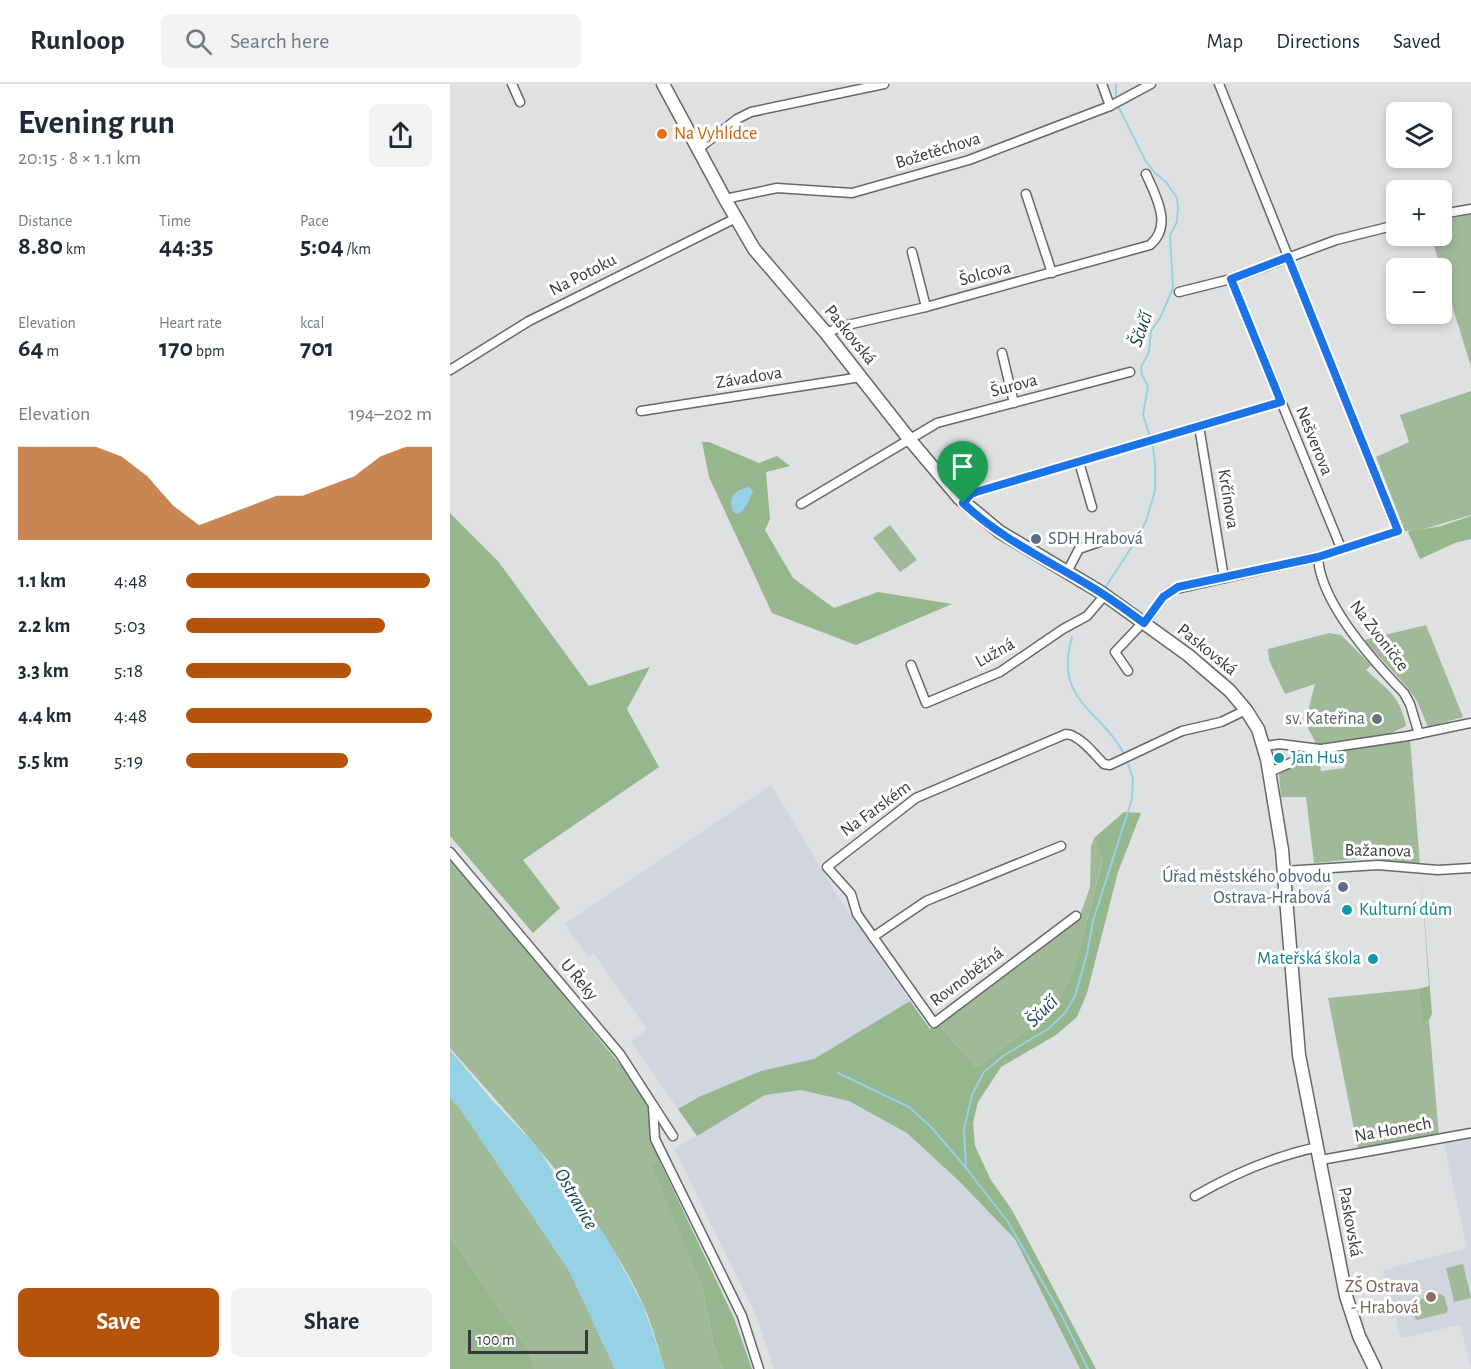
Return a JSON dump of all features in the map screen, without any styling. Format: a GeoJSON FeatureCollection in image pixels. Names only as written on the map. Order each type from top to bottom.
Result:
{"type":"FeatureCollection","features":[{"type":"Feature","properties":{"kind":"main road","name":"Paskovská"},"geometry":{"type":"LineString","coordinates":[[663,84],[754,249],[826,333],[963,503],[983,521],[1008,538],[1105,595],[1220,681],[1246,710],[1258,729],[1265,746],[1270,772],[1284,871],[1299,1055],[1346,1296],[1359,1336],[1375,1369]]}},
{"type":"Feature","properties":{"kind":"street"},"geometry":{"type":"LineString","coordinates":[[512,84],[520,102]]}},
{"type":"Feature","properties":{"kind":"street"},"geometry":{"type":"LineString","coordinates":[[698,149],[737,119],[751,112],[858,87],[884,84]]}},
{"type":"Feature","properties":{"kind":"street"},"geometry":{"type":"LineString","coordinates":[[1102,84],[1111,105]]}},
{"type":"Feature","properties":{"kind":"street","name":"Božetěchova"},"geometry":{"type":"LineString","coordinates":[[725,199],[777,188],[852,193],[969,160],[1121,101],[1151,84]]}},
{"type":"Feature","properties":{"kind":"street"},"geometry":{"type":"LineString","coordinates":[[1128,671],[1115,652],[1144,623],[1163,597],[1172,590],[1318,557],[1398,531],[1219,84]]}},
{"type":"Feature","properties":{"kind":"street","name":"Šolcova"},"geometry":{"type":"LineString","coordinates":[[826,333],[843,326],[926,307],[1150,245],[1156,240],[1161,223],[1158,202],[1146,174]]}},
{"type":"Feature","properties":{"kind":"street"},"geometry":{"type":"LineString","coordinates":[[1026,194],[1052,273]]}},
{"type":"Feature","properties":{"kind":"street"},"geometry":{"type":"LineString","coordinates":[[1452,212],[1471,209]]}},
{"type":"Feature","properties":{"kind":"street","name":"Na Potoku"},"geometry":{"type":"LineString","coordinates":[[450,370],[530,321],[736,218]]}},
{"type":"Feature","properties":{"kind":"street"},"geometry":{"type":"LineString","coordinates":[[1179,292],[1231,279],[1336,240],[1386,228]]}},
{"type":"Feature","properties":{"kind":"street"},"geometry":{"type":"LineString","coordinates":[[912,252],[926,307]]}},
{"type":"Feature","properties":{"kind":"street","name":"Nešverova"},"geometry":{"type":"LineString","coordinates":[[1231,279],[1341,548]]}},
{"type":"Feature","properties":{"kind":"street"},"geometry":{"type":"LineString","coordinates":[[1002,352],[1014,403]]}},
{"type":"Feature","properties":{"kind":"street","name":"Šurova"},"geometry":{"type":"LineString","coordinates":[[910,440],[938,423],[1130,372]]}},
{"type":"Feature","properties":{"kind":"street","name":"Závadova"},"geometry":{"type":"LineString","coordinates":[[642,411],[861,376]]}},
{"type":"Feature","properties":{"kind":"street"},"geometry":{"type":"LineString","coordinates":[[963,503],[976,492],[1281,402]]}},
{"type":"Feature","properties":{"kind":"street","name":"Krčínova"},"geometry":{"type":"LineString","coordinates":[[1199,426],[1224,578]]}},
{"type":"Feature","properties":{"kind":"street"},"geometry":{"type":"LineString","coordinates":[[801,504],[910,440]]}},
{"type":"Feature","properties":{"kind":"street"},"geometry":{"type":"LineString","coordinates":[[1079,462],[1092,507]]}},
{"type":"Feature","properties":{"kind":"street"},"geometry":{"type":"LineString","coordinates":[[1067,572],[1079,549],[1111,538]]}},
{"type":"Feature","properties":{"kind":"street","name":"Na Zvoničce"},"geometry":{"type":"LineString","coordinates":[[1318,557],[1332,603],[1348,628],[1404,693],[1410,704],[1419,734]]}},
{"type":"Feature","properties":{"kind":"street","name":"Lužná"},"geometry":{"type":"LineString","coordinates":[[911,665],[926,703],[1000,672],[1063,629],[1087,616],[1105,595]]}},
{"type":"Feature","properties":{"kind":"street","name":"Na Farském"},"geometry":{"type":"LineString","coordinates":[[873,937],[857,914],[851,894],[827,867],[916,798],[1066,734],[1077,738],[1104,764],[1110,765],[1182,731],[1221,722],[1246,710]]}},
{"type":"Feature","properties":{"kind":"street"},"geometry":{"type":"LineString","coordinates":[[1265,746],[1280,744],[1320,749],[1419,734],[1471,723]]}},
{"type":"Feature","properties":{"kind":"street"},"geometry":{"type":"LineString","coordinates":[[1270,772],[1320,749]]}},
{"type":"Feature","properties":{"kind":"street"},"geometry":{"type":"LineString","coordinates":[[873,937],[926,901],[1061,846]]}},
{"type":"Feature","properties":{"kind":"street","name":"U Řeky"},"geometry":{"type":"LineString","coordinates":[[450,852],[620,1054],[673,1136]]}},
{"type":"Feature","properties":{"kind":"street","name":"Bažanova"},"geometry":{"type":"LineString","coordinates":[[1284,871],[1378,865],[1438,870],[1471,868]]}},
{"type":"Feature","properties":{"kind":"street","name":"Rovnoběžná"},"geometry":{"type":"LineString","coordinates":[[873,937],[934,1023],[1076,916]]}},
{"type":"Feature","properties":{"kind":"street"},"geometry":{"type":"LineString","coordinates":[[653,1105],[655,1139],[742,1316],[759,1369]]}},
{"type":"Feature","properties":{"kind":"street","name":"Na Honech"},"geometry":{"type":"LineString","coordinates":[[1321,1160],[1471,1133]]}},
{"type":"Feature","properties":{"kind":"street"},"geometry":{"type":"LineString","coordinates":[[1195,1196],[1240,1173],[1297,1151],[1318,1147]]}},
{"type":"Feature","properties":{"kind":"shaded area"},"geometry":{"type":"Polygon","coordinates":[[[771,785],[842,903],[910,1001],[815,1059],[881,1088],[1003,1215],[1080,1369],[774,1369],[755,1313],[674,1149],[697,1136],[631,1042],[647,1029],[593,953],[588,957],[565,924],[771,785]]]}},
{"type":"Feature","properties":{"kind":"shaded area","name":"ZŠ Ostrava - Hrabová"},"geometry":{"type":"Polygon","coordinates":[[[1471,1138],[1471,1369],[1460,1325],[1401,1338],[1383,1270],[1467,1248],[1444,1143],[1471,1138]]]}},
{"type":"Feature","properties":{"kind":"green space"},"geometry":{"type":"Polygon","coordinates":[[[1471,214],[1471,367],[1452,305],[1452,258],[1438,258],[1434,246],[1452,246],[1452,219],[1471,214]]]}},
{"type":"Feature","properties":{"kind":"green space"},"geometry":{"type":"Polygon","coordinates":[[[1471,391],[1471,515],[1414,532],[1405,531],[1376,457],[1409,442],[1400,415],[1471,391]]]}},
{"type":"Feature","properties":{"kind":"green space"},"geometry":{"type":"Polygon","coordinates":[[[702,442],[709,442],[759,463],[777,456],[790,466],[766,472],[770,519],[765,530],[793,578],[834,608],[878,592],[952,604],[856,645],[772,613],[709,477],[702,442]]]}},
{"type":"Feature","properties":{"kind":"green space"},"geometry":{"type":"Polygon","coordinates":[[[450,513],[498,561],[589,686],[650,667],[627,709],[659,767],[523,860],[560,908],[533,933],[450,836],[450,513]]]}},
{"type":"Feature","properties":{"kind":"green space"},"geometry":{"type":"Polygon","coordinates":[[[1471,516],[1471,539],[1455,543],[1420,559],[1408,532],[1441,526],[1471,516]]]}},
{"type":"Feature","properties":{"kind":"green space"},"geometry":{"type":"Polygon","coordinates":[[[890,525],[917,560],[900,572],[873,538],[890,525]]]}},
{"type":"Feature","properties":{"kind":"green space"},"geometry":{"type":"Polygon","coordinates":[[[1426,625],[1463,717],[1428,727],[1417,701],[1407,687],[1364,640],[1426,625]]]}},
{"type":"Feature","properties":{"kind":"green space"},"geometry":{"type":"Polygon","coordinates":[[[1329,633],[1341,635],[1371,665],[1366,670],[1387,688],[1397,701],[1406,726],[1387,735],[1317,745],[1305,723],[1315,684],[1285,694],[1269,660],[1268,649],[1329,633]]]}},
{"type":"Feature","properties":{"kind":"green space"},"geometry":{"type":"Polygon","coordinates":[[[1410,738],[1420,865],[1367,858],[1314,863],[1306,797],[1281,797],[1279,775],[1284,769],[1318,754],[1321,771],[1345,768],[1343,748],[1410,738]]]}},
{"type":"Feature","properties":{"kind":"green space"},"geometry":{"type":"Polygon","coordinates":[[[1124,812],[1141,813],[1118,872],[1087,993],[1077,1017],[1056,1035],[1001,1067],[978,1102],[973,1123],[975,1146],[991,1180],[1012,1210],[1096,1369],[1080,1369],[1015,1239],[960,1182],[907,1133],[849,1101],[801,1090],[765,1095],[697,1136],[678,1109],[699,1097],[761,1071],[814,1059],[910,1001],[930,1029],[938,1024],[976,1067],[1043,1018],[1056,1005],[1074,970],[1103,859],[1094,838],[1124,812]]]}},
{"type":"Feature","properties":{"kind":"green space"},"geometry":{"type":"Polygon","coordinates":[[[1094,838],[1103,858],[1074,971],[1056,1005],[1043,1018],[976,1067],[938,1024],[1080,915],[1090,887],[1091,846],[1094,838]]]}},
{"type":"Feature","properties":{"kind":"green space"},"geometry":{"type":"Polygon","coordinates":[[[450,856],[653,1105],[649,1116],[665,1147],[659,1160],[653,1165],[703,1290],[714,1347],[723,1369],[665,1369],[643,1304],[603,1234],[556,1170],[450,1048],[450,856]]]}},
{"type":"Feature","properties":{"kind":"green space"},"geometry":{"type":"Polygon","coordinates":[[[1421,876],[1432,1014],[1429,1020],[1422,1022],[1418,989],[1429,986],[1421,876]]]}},
{"type":"Feature","properties":{"kind":"green space"},"geometry":{"type":"Polygon","coordinates":[[[1418,989],[1422,1021],[1429,1020],[1439,1136],[1358,1149],[1328,998],[1418,989]]]}},
{"type":"Feature","properties":{"kind":"green space"},"geometry":{"type":"Polygon","coordinates":[[[450,1097],[570,1271],[615,1369],[535,1369],[530,1352],[450,1236],[450,1097]]]}},
{"type":"Feature","properties":{"kind":"green space"},"geometry":{"type":"Polygon","coordinates":[[[659,1160],[734,1318],[752,1369],[723,1369],[714,1347],[703,1290],[652,1165],[659,1160]]]}},
{"type":"Feature","properties":{"kind":"green space"},"geometry":{"type":"Polygon","coordinates":[[[450,1236],[530,1352],[535,1369],[450,1369],[450,1236]]]}},
{"type":"Feature","properties":{"kind":"green space"},"geometry":{"type":"Polygon","coordinates":[[[1463,1264],[1471,1298],[1454,1302],[1446,1268],[1463,1264]]]}},
{"type":"Feature","properties":{"kind":"green space"},"geometry":{"type":"Polygon","coordinates":[[[1441,1294],[1444,1296],[1448,1310],[1446,1313],[1417,1320],[1415,1318],[1411,1303],[1413,1301],[1441,1294]]]}},
{"type":"Feature","properties":{"kind":"water"},"geometry":{"type":"Polygon","coordinates":[[[749,487],[753,491],[745,507],[738,514],[733,512],[731,502],[733,495],[749,487]]]}},
{"type":"Feature","properties":{"kind":"water"},"geometry":{"type":"Polygon","coordinates":[[[450,1050],[492,1100],[538,1148],[555,1175],[605,1235],[643,1305],[665,1369],[615,1369],[569,1271],[459,1107],[450,1098],[450,1050]]]}},
{"type":"Feature","properties":{"kind":"waterway","name":"Ščučí"},"geometry":{"type":"LineString","coordinates":[[1116,84],[1116,99]]}},
{"type":"Feature","properties":{"kind":"waterway","name":"Ščučí"},"geometry":{"type":"LineString","coordinates":[[1105,588],[1137,539],[1146,521],[1155,491],[1153,446],[1143,415],[1148,386],[1142,375],[1141,367],[1149,352],[1151,331],[1160,318],[1173,288],[1170,235],[1177,222],[1178,208],[1177,198],[1166,182],[1145,160],[1117,104]]}},
{"type":"Feature","properties":{"kind":"waterway","name":"Ščučí"},"geometry":{"type":"LineString","coordinates":[[1072,637],[1068,659],[1069,677],[1075,692],[1116,740],[1125,756]]}},
{"type":"Feature","properties":{"kind":"waterway","name":"Ščučí"},"geometry":{"type":"LineString","coordinates":[[1088,1369],[1062,1316],[1008,1222],[966,1168],[964,1129],[972,1095],[984,1072],[1003,1056],[1048,1029],[1065,1013],[1075,996],[1087,954],[1093,921],[1132,799],[1133,779],[1127,761]]}},
{"type":"Feature","properties":{"kind":"waterway"},"geometry":{"type":"LineString","coordinates":[[838,1073],[909,1107],[932,1128],[966,1168]]}},
{"type":"Feature","properties":{"kind":"place","name":"Na Vyhlídce"},"geometry":{"type":"Point","coordinates":[662,134]}},
{"type":"Feature","properties":{"kind":"place","name":"SDH Hrabová"},"geometry":{"type":"Point","coordinates":[1036,539]}},
{"type":"Feature","properties":{"kind":"place","name":"sv. Kateřina"},"geometry":{"type":"Point","coordinates":[1377,719]}},
{"type":"Feature","properties":{"kind":"place","name":"Jan Hus"},"geometry":{"type":"Point","coordinates":[1279,758]}},
{"type":"Feature","properties":{"kind":"place","name":"Úřad městského obvodu Ostrava-Hrabová"},"geometry":{"type":"Point","coordinates":[1343,887]}},
{"type":"Feature","properties":{"kind":"place","name":"Kulturní dům"},"geometry":{"type":"Point","coordinates":[1347,910]}},
{"type":"Feature","properties":{"kind":"place","name":"Mateřská škola"},"geometry":{"type":"Point","coordinates":[1373,959]}},
{"type":"Feature","properties":{"kind":"place","name":"ZŠ Ostrava - Hrabová"},"geometry":{"type":"Point","coordinates":[1431,1297]}},
{"type":"Feature","properties":{"kind":"route"},"geometry":{"type":"LineString","coordinates":[[1288,257],[1398,531],[1318,557],[1178,587],[1163,597],[1144,623],[1102,593],[1015,543],[983,521],[963,503],[976,492],[1281,402],[1231,279],[1288,257]]}},
{"type":"Feature","properties":{"kind":"water label","name":"Ostravice"},"geometry":{"type":"Point","coordinates":[576,1199]}}]}
